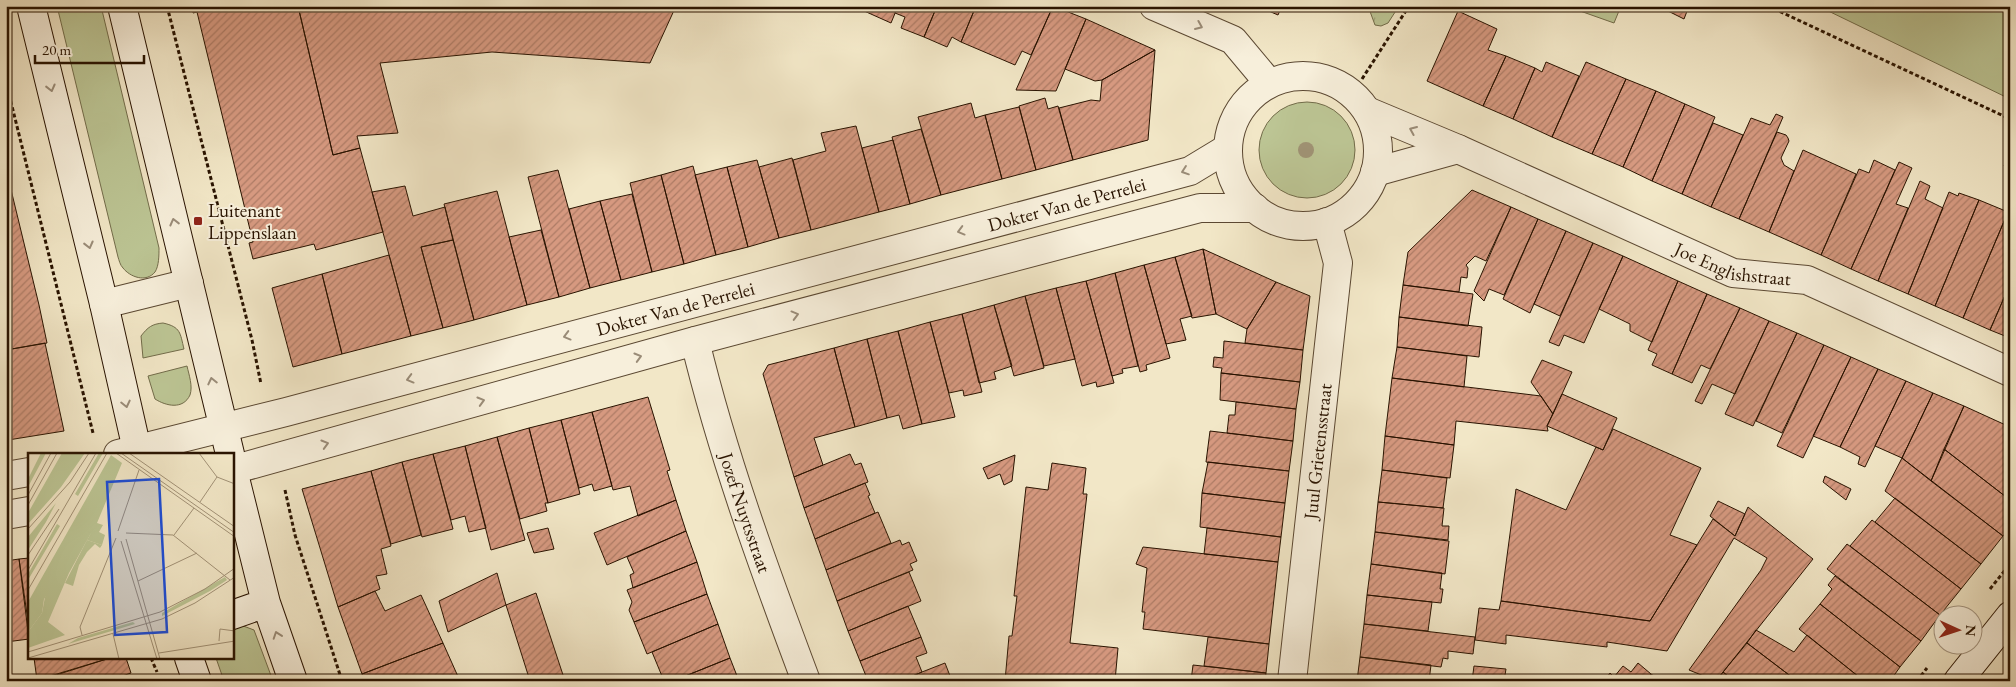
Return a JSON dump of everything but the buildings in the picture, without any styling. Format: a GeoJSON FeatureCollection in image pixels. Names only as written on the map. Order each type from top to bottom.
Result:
{"type":"FeatureCollection","features":[{"type":"Feature","properties":{"kind":"street"},"geometry":{"type":"LineString","coordinates":[[31,6],[104,304],[131,453]]}},
{"type":"Feature","properties":{"kind":"street"},"geometry":{"type":"LineString","coordinates":[[122,6],[229,453]]}},
{"type":"Feature","properties":{"kind":"street"},"geometry":{"type":"LineString","coordinates":[[1154,6],[1233,40],[1269,83]]}},
{"type":"Feature","properties":{"kind":"street"},"geometry":{"type":"LineString","coordinates":[[1290,76],[1313,76],[1334,82],[1359,102],[1375,130],[1378,151],[1375,172],[1365,194],[1348,211],[1327,222],[1308,226],[1288,225],[1271,219],[1255,208],[1240,191],[1230,170],[1228,148],[1231,128],[1240,110],[1253,95],[1269,83],[1290,76]]}},
{"type":"Feature","properties":{"kind":"street","name":"Joe Englishstraat"},"geometry":{"type":"LineString","coordinates":[[1359,102],[1458,149],[1733,273],[1807,280],[2010,372]]}},
{"type":"Feature","properties":{"kind":"street","name":"Dokter Van de Perrelei"},"geometry":{"type":"LineString","coordinates":[[131,453],[1190,171],[1228,148]]}},
{"type":"Feature","properties":{"kind":"street"},"geometry":{"type":"LineString","coordinates":[[1375,172],[1458,149]]}},
{"type":"Feature","properties":{"kind":"street","name":"Dokter Van de Perrelei"},"geometry":{"type":"LineString","coordinates":[[234,465],[278,458],[695,341],[1200,208],[1255,208]]}},
{"type":"Feature","properties":{"kind":"street","name":"Juul Grietensstraat"},"geometry":{"type":"LineString","coordinates":[[1292,681],[1338,262],[1327,222]]}},
{"type":"Feature","properties":{"kind":"street"},"geometry":{"type":"LineString","coordinates":[[104,304],[189,283]]}},
{"type":"Feature","properties":{"kind":"street","name":"Jozef Nuytsstraat"},"geometry":{"type":"LineString","coordinates":[[695,341],[704,380],[733,478],[806,681]]}},
{"type":"Feature","properties":{"kind":"street"},"geometry":{"type":"LineString","coordinates":[[6,476],[28,472]]}},
{"type":"Feature","properties":{"kind":"street"},"geometry":{"type":"LineString","coordinates":[[234,473],[266,603],[293,681]]}},
{"type":"Feature","properties":{"kind":"street"},"geometry":{"type":"LineString","coordinates":[[6,515],[28,511]]}},
{"type":"Feature","properties":{"kind":"street"},"geometry":{"type":"LineString","coordinates":[[234,614],[266,603]]}},
{"type":"Feature","properties":{"kind":"street"},"geometry":{"type":"LineString","coordinates":[[1958,681],[2010,616]]}},
{"type":"Feature","properties":{"kind":"street"},"geometry":{"type":"LineString","coordinates":[[190,660],[197,681]]}},
{"type":"Feature","properties":{"kind":"path"},"geometry":{"type":"LineString","coordinates":[[167,6],[252,340],[268,417]]}},
{"type":"Feature","properties":{"kind":"path"},"geometry":{"type":"LineString","coordinates":[[1359,102],[1409,6]]}},
{"type":"Feature","properties":{"kind":"path"},"geometry":{"type":"LineString","coordinates":[[1768,6],[2010,119]]}},
{"type":"Feature","properties":{"kind":"path"},"geometry":{"type":"LineString","coordinates":[[6,82],[94,437]]}},
{"type":"Feature","properties":{"kind":"path"},"geometry":{"type":"LineString","coordinates":[[278,458],[295,535],[342,681]]}},
{"type":"Feature","properties":{"kind":"green space"},"geometry":{"type":"Polygon","coordinates":[[[57,6],[101,6],[159,248],[156,270],[147,277],[138,278],[130,274],[122,267],[119,261],[57,6]]]}},
{"type":"Feature","properties":{"kind":"green space"},"geometry":{"type":"Polygon","coordinates":[[[1368,6],[1399,6],[1388,23],[1381,26],[1375,25],[1368,6]]]}},
{"type":"Feature","properties":{"kind":"green space"},"geometry":{"type":"Polygon","coordinates":[[[1566,6],[1621,6],[1614,23],[1566,6]]]}},
{"type":"Feature","properties":{"kind":"green space"},"geometry":{"type":"Polygon","coordinates":[[[1818,6],[2010,6],[2010,99],[1818,6]]]}},
{"type":"Feature","properties":{"kind":"green space"},"geometry":{"type":"Polygon","coordinates":[[[1307,102],[1325,105],[1341,116],[1352,132],[1355,150],[1352,168],[1341,184],[1325,195],[1307,198],[1289,195],[1273,184],[1262,168],[1259,150],[1262,132],[1273,116],[1289,105],[1307,102]]]}},
{"type":"Feature","properties":{"kind":"green space"},"geometry":{"type":"Polygon","coordinates":[[[163,323],[173,326],[179,332],[184,349],[143,358],[141,336],[150,326],[163,323]]]}},
{"type":"Feature","properties":{"kind":"green space"},"geometry":{"type":"Polygon","coordinates":[[[187,366],[191,388],[187,400],[179,405],[169,405],[155,399],[148,376],[187,366]]]}},
{"type":"Feature","properties":{"kind":"green space"},"geometry":{"type":"Polygon","coordinates":[[[238,624],[254,630],[273,681],[224,681],[217,660],[234,660],[234,626],[238,624]]]}},
{"type":"Feature","properties":{"kind":"place","name":"Luitenant Lippenslaan"},"geometry":{"type":"Point","coordinates":[198,221]}}]}
